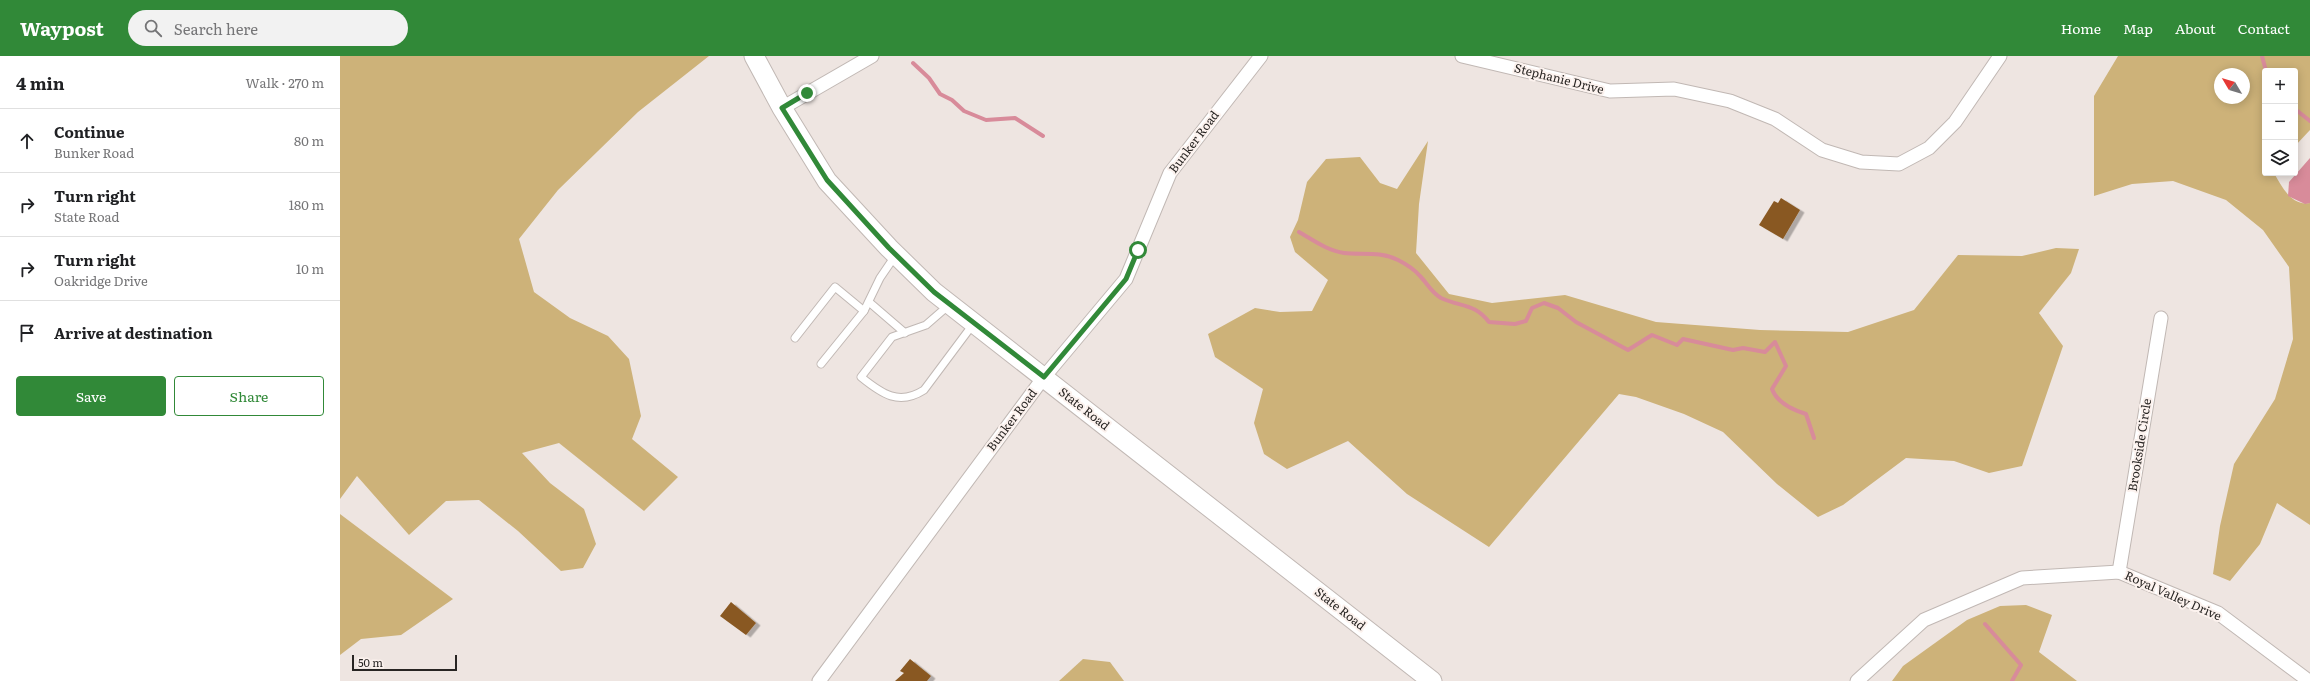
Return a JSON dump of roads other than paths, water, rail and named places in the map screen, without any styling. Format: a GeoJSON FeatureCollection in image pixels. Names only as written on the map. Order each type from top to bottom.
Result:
{"type":"FeatureCollection","features":[{"type":"Feature","properties":{"kind":"main road","name":"State Road"},"geometry":{"type":"LineString","coordinates":[[754,56],[782,108],[827,180],[896,255],[934,292],[1432,681]]}},
{"type":"Feature","properties":{"kind":"street"},"geometry":{"type":"LineString","coordinates":[[782,108],[872,56]]}},
{"type":"Feature","properties":{"kind":"street","name":"Bunker Road"},"geometry":{"type":"LineString","coordinates":[[819,681],[1044,377],[1126,279],[1170,172],[1261,56]]}},
{"type":"Feature","properties":{"kind":"street","name":"Stephanie Drive"},"geometry":{"type":"LineString","coordinates":[[1462,56],[1610,91],[1674,89],[1730,101],[1775,119],[1822,150],[1861,162],[1899,164],[1929,148],[1955,122],[2000,56]]}},
{"type":"Feature","properties":{"kind":"street","name":"Brookside Circle"},"geometry":{"type":"LineString","coordinates":[[2119,572],[2161,318]]}},
{"type":"Feature","properties":{"kind":"street","name":"Royal Valley Drive"},"geometry":{"type":"LineString","coordinates":[[1857,681],[1924,620],[2022,578],[2119,572],[2218,613],[2309,681]]}},
{"type":"Feature","properties":{"kind":"lane"},"geometry":{"type":"LineString","coordinates":[[820,364],[864,311],[880,278],[896,255]]}},
{"type":"Feature","properties":{"kind":"lane"},"geometry":{"type":"LineString","coordinates":[[794,338],[835,287],[864,311]]}},
{"type":"Feature","properties":{"kind":"lane"},"geometry":{"type":"LineString","coordinates":[[869,302],[905,333]]}},
{"type":"Feature","properties":{"kind":"lane"},"geometry":{"type":"LineString","coordinates":[[950,304],[926,325],[892,337],[861,377],[876,389],[891,397],[913,397],[924,390],[974,323]]}},
{"type":"Feature","properties":{"kind":"waterway"},"geometry":{"type":"LineString","coordinates":[[2262,56],[2265,68]]}},
{"type":"Feature","properties":{"kind":"waterway"},"geometry":{"type":"LineString","coordinates":[[913,63],[929,78],[940,94],[952,100],[964,111],[986,120],[1015,118],[1043,136]]}},
{"type":"Feature","properties":{"kind":"waterway"},"geometry":{"type":"LineString","coordinates":[[2298,111],[2310,121]]}},
{"type":"Feature","properties":{"kind":"waterway"},"geometry":{"type":"LineString","coordinates":[[1299,232],[1321,245],[1338,252],[1351,254],[1378,254],[1398,260],[1415,271],[1438,296],[1448,301],[1473,308],[1484,316],[1489,322],[1515,324],[1526,321],[1532,308],[1544,303],[1558,308],[1576,322],[1628,350],[1652,335],[1677,345],[1683,339],[1733,350],[1743,348],[1765,352],[1775,342],[1786,366],[1772,389],[1774,394],[1791,408],[1806,414],[1814,438]]}},
{"type":"Feature","properties":{"kind":"waterway"},"geometry":{"type":"LineString","coordinates":[[1985,624],[2021,665],[2012,681]]}}]}
